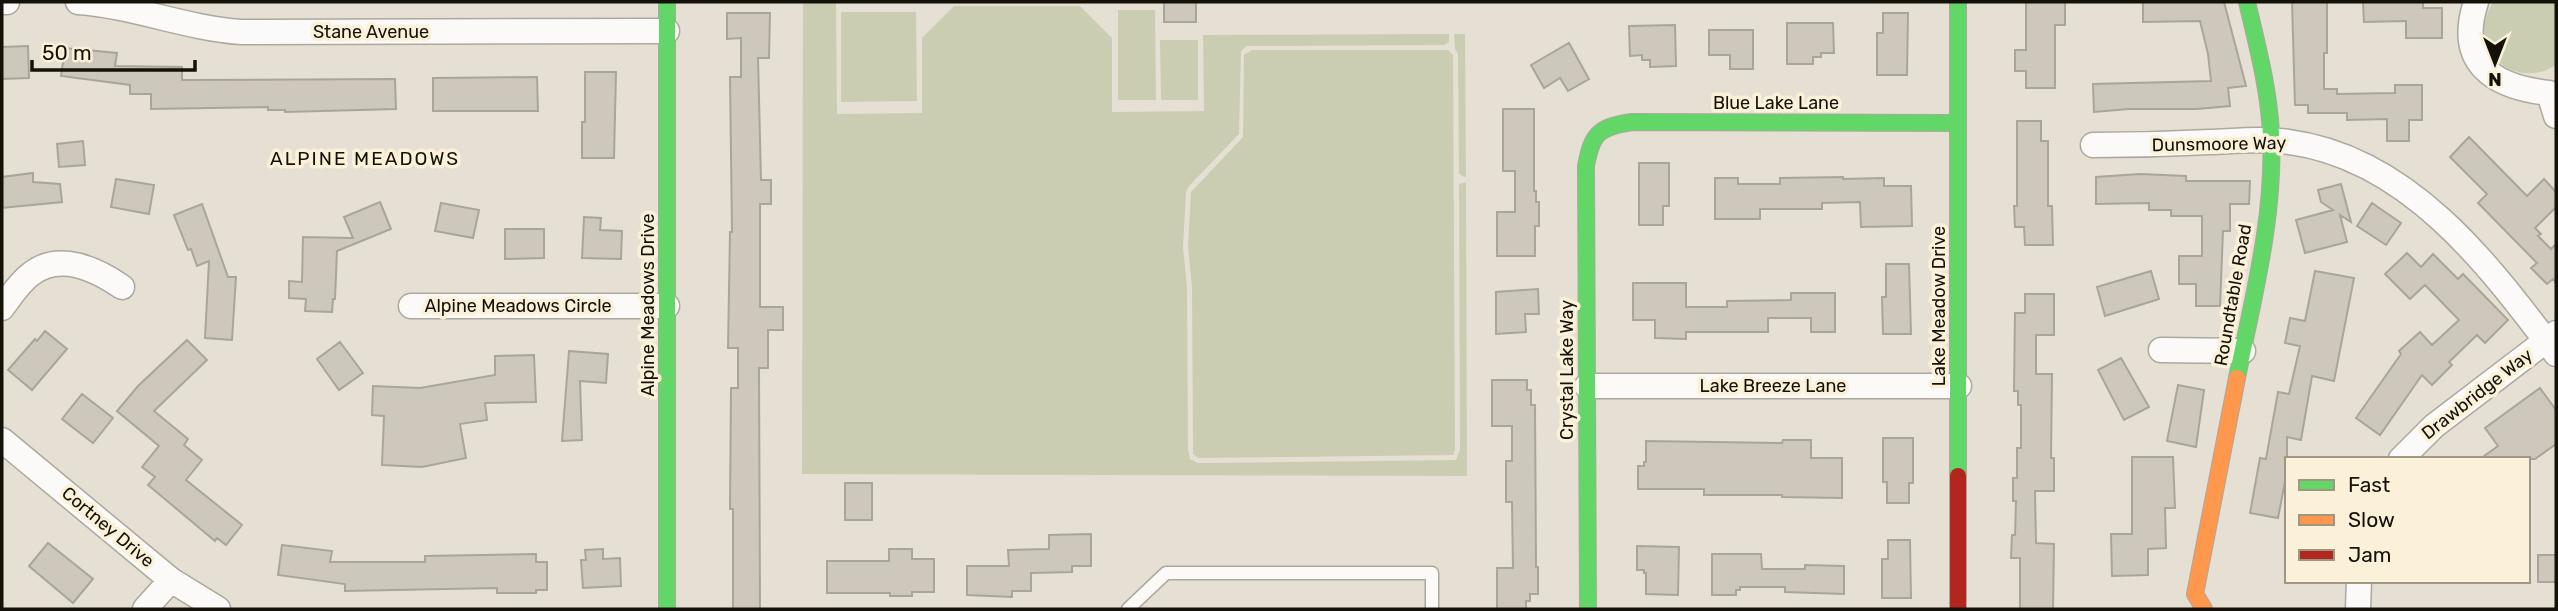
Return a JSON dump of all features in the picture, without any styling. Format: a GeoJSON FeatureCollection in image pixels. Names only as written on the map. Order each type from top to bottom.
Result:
{"type":"FeatureCollection","features":[{"type":"Feature","properties":{"kind":"street"},"geometry":{"type":"LineString","coordinates":[[2,2],[7,2]]}},
{"type":"Feature","properties":{"kind":"street","name":"Stane Avenue"},"geometry":{"type":"LineString","coordinates":[[78,2],[128,9],[190,25],[241,32],[667,31]]}},
{"type":"Feature","properties":{"kind":"street","name":"Alpine Meadows Drive"},"geometry":{"type":"LineString","coordinates":[[667,2],[667,609]]}},
{"type":"Feature","properties":{"kind":"street","name":"Lake Meadow Drive"},"geometry":{"type":"LineString","coordinates":[[1958,2],[1958,609]]}},
{"type":"Feature","properties":{"kind":"street","name":"Roundtable Road"},"geometry":{"type":"LineString","coordinates":[[2204,609],[2195,594],[2266,228],[2271,140],[2263,72],[2247,2]]}},
{"type":"Feature","properties":{"kind":"street"},"geometry":{"type":"LineString","coordinates":[[2476,2],[2471,22],[2471,43],[2480,66],[2514,88],[2554,98]]}},
{"type":"Feature","properties":{"kind":"street","name":"Blue Lake Lane"},"geometry":{"type":"LineString","coordinates":[[1595,133],[1611,125],[1632,122],[1958,123]]}},
{"type":"Feature","properties":{"kind":"street","name":"Crystal Lake Way"},"geometry":{"type":"LineString","coordinates":[[1588,609],[1586,166],[1588,147],[1595,133]]}},
{"type":"Feature","properties":{"kind":"street","name":"Dunsmoore Way"},"geometry":{"type":"LineString","coordinates":[[2093,145],[2271,140],[2310,145],[2353,160],[2394,183],[2469,246],[2553,342]]}},
{"type":"Feature","properties":{"kind":"street"},"geometry":{"type":"LineString","coordinates":[[2,308],[30,274],[54,265],[76,265],[93,270],[122,288]]}},
{"type":"Feature","properties":{"kind":"street","name":"Alpine Meadows Circle"},"geometry":{"type":"LineString","coordinates":[[411,306],[667,306]]}},
{"type":"Feature","properties":{"kind":"street","name":"Drawbridge Way"},"geometry":{"type":"LineString","coordinates":[[2403,457],[2434,426],[2553,342]]}},
{"type":"Feature","properties":{"kind":"street"},"geometry":{"type":"LineString","coordinates":[[2161,350],[2243,351]]}},
{"type":"Feature","properties":{"kind":"street","name":"Lake Breeze Lane"},"geometry":{"type":"LineString","coordinates":[[1587,386],[1959,386]]}},
{"type":"Feature","properties":{"kind":"street","name":"Cortney Drive"},"geometry":{"type":"LineString","coordinates":[[2,440],[171,580],[218,609]]}},
{"type":"Feature","properties":{"kind":"street"},"geometry":{"type":"LineString","coordinates":[[145,609],[171,580]]}},
{"type":"Feature","properties":{"kind":"street"},"geometry":{"type":"LineString","coordinates":[[2358,609],[2359,583]]}},
{"type":"Feature","properties":{"kind":"lane"},"geometry":{"type":"LineString","coordinates":[[1128,609],[1166,573],[1432,573],[1432,609]]}},
{"type":"Feature","properties":{"kind":"green space"},"geometry":{"type":"Polygon","coordinates":[[[803,2],[836,2],[837,114],[922,113],[922,38],[954,6],[1080,6],[1112,38],[1112,112],[1204,111],[1203,35],[1449,34],[1449,42],[1444,45],[1247,46],[1241,51],[1239,134],[1186,192],[1183,247],[1187,287],[1188,449],[1190,459],[1198,463],[1456,460],[1460,450],[1459,184],[1466,182],[1467,476],[802,474],[803,2]]]}},
{"type":"Feature","properties":{"kind":"green space"},"geometry":{"type":"Polygon","coordinates":[[[2493,2],[2556,2],[2556,65],[2545,71],[2532,73],[2509,69],[2499,62],[2486,42],[2484,28],[2493,2]]]}},
{"type":"Feature","properties":{"kind":"green space"},"geometry":{"type":"Polygon","coordinates":[[[1118,10],[1155,10],[1156,100],[1118,100],[1118,10]]]}},
{"type":"Feature","properties":{"kind":"green space"},"geometry":{"type":"Polygon","coordinates":[[[841,12],[916,12],[917,101],[841,102],[841,12]]]}},
{"type":"Feature","properties":{"kind":"green space"},"geometry":{"type":"Polygon","coordinates":[[[1454,34],[1465,34],[1466,177],[1459,173],[1458,54],[1454,34]]]}},
{"type":"Feature","properties":{"kind":"green space"},"geometry":{"type":"Polygon","coordinates":[[[1160,40],[1198,40],[1198,100],[1161,100],[1160,40]]]}},
{"type":"Feature","properties":{"kind":"green space"},"geometry":{"type":"Polygon","coordinates":[[[1252,50],[1448,50],[1453,55],[1453,455],[1198,458],[1193,454],[1192,287],[1188,247],[1191,192],[1243,137],[1244,55],[1252,50]]]}},
{"type":"Feature","properties":{"kind":"building"},"geometry":{"type":"Polygon","coordinates":[[[1164,2],[1196,2],[1196,22],[1164,22],[1164,2]]]}},
{"type":"Feature","properties":{"kind":"building"},"geometry":{"type":"Polygon","coordinates":[[[2026,2],[2065,2],[2065,25],[2055,25],[2055,88],[2026,88],[2026,71],[2015,71],[2015,50],[2026,50],[2026,2]]]}},
{"type":"Feature","properties":{"kind":"building"},"geometry":{"type":"Polygon","coordinates":[[[2143,2],[2224,2],[2246,86],[2228,88],[2230,106],[2094,112],[2093,84],[2211,81],[2200,21],[2143,22],[2143,2]]]}},
{"type":"Feature","properties":{"kind":"building"},"geometry":{"type":"Polygon","coordinates":[[[2292,2],[2327,2],[2324,89],[2337,89],[2337,94],[2395,93],[2395,85],[2422,85],[2422,120],[2409,120],[2409,141],[2387,141],[2387,119],[2347,120],[2347,113],[2308,113],[2308,105],[2295,105],[2292,2]]]}},
{"type":"Feature","properties":{"kind":"building"},"geometry":{"type":"Polygon","coordinates":[[[2363,2],[2423,2],[2423,8],[2442,8],[2442,38],[2406,38],[2406,21],[2364,22],[2363,2]]]}},
{"type":"Feature","properties":{"kind":"building"},"geometry":{"type":"Polygon","coordinates":[[[727,13],[770,13],[769,58],[758,58],[761,180],[771,180],[771,204],[760,204],[760,307],[783,307],[783,330],[768,330],[768,368],[759,368],[760,609],[733,609],[731,388],[738,388],[738,348],[728,348],[732,232],[730,77],[741,77],[741,38],[727,39],[727,13]]]}},
{"type":"Feature","properties":{"kind":"building"},"geometry":{"type":"Polygon","coordinates":[[[1883,13],[1908,13],[1907,75],[1877,75],[1877,33],[1883,33],[1883,13]]]}},
{"type":"Feature","properties":{"kind":"building"},"geometry":{"type":"Polygon","coordinates":[[[1787,23],[1833,23],[1834,53],[1821,53],[1821,57],[1813,57],[1813,64],[1787,64],[1787,23]]]}},
{"type":"Feature","properties":{"kind":"building"},"geometry":{"type":"Polygon","coordinates":[[[1675,25],[1676,66],[1650,67],[1650,60],[1642,60],[1642,55],[1630,56],[1629,26],[1675,25]]]}},
{"type":"Feature","properties":{"kind":"building"},"geometry":{"type":"Polygon","coordinates":[[[1709,30],[1753,30],[1753,69],[1730,69],[1730,55],[1709,55],[1709,30]]]}},
{"type":"Feature","properties":{"kind":"building"},"geometry":{"type":"Polygon","coordinates":[[[1569,43],[1589,79],[1568,91],[1560,78],[1544,88],[1531,65],[1569,43]]]}},
{"type":"Feature","properties":{"kind":"building"},"geometry":{"type":"Polygon","coordinates":[[[28,46],[29,78],[2,79],[2,47],[28,46]]]}},
{"type":"Feature","properties":{"kind":"building"},"geometry":{"type":"Polygon","coordinates":[[[65,48],[117,53],[115,66],[182,67],[182,80],[395,79],[396,109],[285,112],[268,110],[268,107],[151,109],[151,94],[130,94],[130,85],[61,76],[65,48]]]}},
{"type":"Feature","properties":{"kind":"building"},"geometry":{"type":"Polygon","coordinates":[[[585,72],[616,72],[614,158],[582,158],[585,72]]]}},
{"type":"Feature","properties":{"kind":"building"},"geometry":{"type":"Polygon","coordinates":[[[537,77],[538,111],[433,111],[433,78],[537,77]]]}},
{"type":"Feature","properties":{"kind":"building"},"geometry":{"type":"Polygon","coordinates":[[[1503,109],[1534,109],[1534,191],[1536,202],[1539,202],[1539,226],[1535,226],[1535,256],[1497,256],[1497,212],[1515,212],[1515,171],[1503,171],[1503,109]]]}},
{"type":"Feature","properties":{"kind":"building"},"geometry":{"type":"Polygon","coordinates":[[[2017,121],[2041,121],[2041,141],[2048,141],[2048,206],[2052,206],[2053,245],[2025,245],[2024,227],[2015,227],[2017,121]]]}},
{"type":"Feature","properties":{"kind":"building"},"geometry":{"type":"Polygon","coordinates":[[[2469,137],[2527,196],[2544,179],[2556,192],[2556,207],[2535,228],[2541,234],[2538,236],[2551,249],[2556,244],[2556,283],[2553,279],[2547,284],[2531,268],[2537,263],[2478,203],[2487,194],[2450,157],[2469,137]]]}},
{"type":"Feature","properties":{"kind":"building"},"geometry":{"type":"Polygon","coordinates":[[[83,141],[85,165],[59,167],[57,144],[83,141]]]}},
{"type":"Feature","properties":{"kind":"building"},"geometry":{"type":"Polygon","coordinates":[[[1639,163],[1669,163],[1669,206],[1663,206],[1663,225],[1639,225],[1639,163]]]}},
{"type":"Feature","properties":{"kind":"building"},"geometry":{"type":"Polygon","coordinates":[[[33,173],[33,182],[60,184],[62,202],[2,208],[2,177],[33,173]]]}},
{"type":"Feature","properties":{"kind":"building"},"geometry":{"type":"Polygon","coordinates":[[[2140,174],[2186,176],[2186,181],[2250,181],[2249,204],[2230,204],[2230,231],[2223,231],[2220,306],[2196,306],[2196,284],[2179,284],[2179,256],[2202,256],[2202,216],[2171,216],[2171,210],[2149,210],[2149,203],[2096,204],[2096,177],[2140,174]]]}},
{"type":"Feature","properties":{"kind":"building"},"geometry":{"type":"Polygon","coordinates":[[[1715,178],[1738,178],[1738,184],[1780,184],[1780,178],[1884,178],[1884,186],[1911,186],[1912,226],[1861,227],[1860,202],[1822,203],[1822,209],[1760,209],[1760,219],[1715,219],[1715,178]]]}},
{"type":"Feature","properties":{"kind":"building"},"geometry":{"type":"Polygon","coordinates":[[[116,179],[154,185],[149,214],[111,207],[116,179]]]}},
{"type":"Feature","properties":{"kind":"building"},"geometry":{"type":"Polygon","coordinates":[[[2341,184],[2351,222],[2340,215],[2347,242],[2305,253],[2296,220],[2333,210],[2321,202],[2318,190],[2341,184]]]}},
{"type":"Feature","properties":{"kind":"building"},"geometry":{"type":"Polygon","coordinates":[[[380,202],[391,229],[337,251],[332,312],[305,311],[306,299],[289,298],[289,281],[302,282],[303,237],[353,238],[344,217],[380,202]]]}},
{"type":"Feature","properties":{"kind":"building"},"geometry":{"type":"Polygon","coordinates":[[[441,203],[479,210],[473,238],[435,231],[441,203]]]}},
{"type":"Feature","properties":{"kind":"building"},"geometry":{"type":"Polygon","coordinates":[[[2372,203],[2401,223],[2386,245],[2357,226],[2372,203]]]}},
{"type":"Feature","properties":{"kind":"building"},"geometry":{"type":"Polygon","coordinates":[[[202,204],[228,277],[236,277],[232,340],[205,338],[209,261],[197,266],[174,215],[202,204]]]}},
{"type":"Feature","properties":{"kind":"building"},"geometry":{"type":"Polygon","coordinates":[[[584,217],[601,218],[600,230],[622,231],[621,259],[582,258],[584,217]]]}},
{"type":"Feature","properties":{"kind":"building"},"geometry":{"type":"Polygon","coordinates":[[[505,229],[544,229],[544,258],[505,259],[505,229]]]}},
{"type":"Feature","properties":{"kind":"building"},"geometry":{"type":"Polygon","coordinates":[[[2407,253],[2421,267],[2433,254],[2458,279],[2463,274],[2508,320],[2485,343],[2477,335],[2449,362],[2452,365],[2432,385],[2422,375],[2380,435],[2356,418],[2401,354],[2399,351],[2420,332],[2432,345],[2459,320],[2425,285],[2410,299],[2385,274],[2407,253]]]}},
{"type":"Feature","properties":{"kind":"building"},"geometry":{"type":"Polygon","coordinates":[[[1886,264],[1909,264],[1911,334],[1883,334],[1882,297],[1886,297],[1886,264]]]}},
{"type":"Feature","properties":{"kind":"building"},"geometry":{"type":"Polygon","coordinates":[[[2151,271],[2159,299],[2105,316],[2097,287],[2151,271]]]}},
{"type":"Feature","properties":{"kind":"building"},"geometry":{"type":"Polygon","coordinates":[[[2315,271],[2354,278],[2334,381],[2312,376],[2301,440],[2287,437],[2285,481],[2278,518],[2250,513],[2260,458],[2266,459],[2278,392],[2289,394],[2300,346],[2285,343],[2290,318],[2305,321],[2315,271]]]}},
{"type":"Feature","properties":{"kind":"building"},"geometry":{"type":"Polygon","coordinates":[[[1633,283],[1686,283],[1686,307],[1727,307],[1727,301],[1791,300],[1791,293],[1835,293],[1835,332],[1811,332],[1811,318],[1768,318],[1768,332],[1686,332],[1686,339],[1655,338],[1655,320],[1633,320],[1633,283]]]}},
{"type":"Feature","properties":{"kind":"building"},"geometry":{"type":"Polygon","coordinates":[[[1538,289],[1539,314],[1525,314],[1526,332],[1496,334],[1496,292],[1538,289]]]}},
{"type":"Feature","properties":{"kind":"building"},"geometry":{"type":"Polygon","coordinates":[[[2025,294],[2054,294],[2054,335],[2036,335],[2036,374],[2052,374],[2051,458],[2054,458],[2054,491],[2035,491],[2036,543],[2054,544],[2053,609],[2020,609],[2020,558],[2011,558],[2016,501],[2013,501],[2013,478],[2017,478],[2017,448],[2021,448],[2021,405],[2018,405],[2018,391],[2014,391],[2015,313],[2025,313],[2025,294]]]}},
{"type":"Feature","properties":{"kind":"building"},"geometry":{"type":"Polygon","coordinates":[[[45,331],[67,349],[32,390],[8,370],[45,331]]]}},
{"type":"Feature","properties":{"kind":"building"},"geometry":{"type":"Polygon","coordinates":[[[187,340],[207,360],[154,411],[188,439],[184,445],[202,460],[186,480],[242,525],[226,545],[217,538],[215,541],[148,485],[155,477],[142,467],[159,446],[117,411],[138,386],[187,340]]]}},
{"type":"Feature","properties":{"kind":"building"},"geometry":{"type":"Polygon","coordinates":[[[340,342],[363,373],[339,390],[317,359],[340,342]]]}},
{"type":"Feature","properties":{"kind":"building"},"geometry":{"type":"Polygon","coordinates":[[[569,351],[608,354],[606,383],[580,381],[582,440],[562,441],[569,351]]]}},
{"type":"Feature","properties":{"kind":"building"},"geometry":{"type":"Polygon","coordinates":[[[534,355],[536,402],[485,403],[487,420],[460,424],[466,458],[422,467],[382,465],[384,416],[372,415],[373,386],[420,388],[495,375],[495,356],[534,355]]]}},
{"type":"Feature","properties":{"kind":"building"},"geometry":{"type":"Polygon","coordinates":[[[2121,358],[2149,407],[2124,420],[2098,370],[2121,358]]]}},
{"type":"Feature","properties":{"kind":"building"},"geometry":{"type":"Polygon","coordinates":[[[1492,380],[1527,380],[1527,390],[1531,390],[1531,405],[1535,405],[1538,594],[1530,594],[1526,609],[1497,609],[1497,568],[1513,568],[1512,502],[1506,502],[1506,461],[1512,461],[1512,426],[1492,426],[1492,380]]]}},
{"type":"Feature","properties":{"kind":"building"},"geometry":{"type":"Polygon","coordinates":[[[2178,385],[2204,390],[2196,447],[2167,441],[2178,385]]]}},
{"type":"Feature","properties":{"kind":"building"},"geometry":{"type":"Polygon","coordinates":[[[2540,388],[2556,410],[2556,444],[2535,459],[2483,457],[2498,446],[2485,428],[2540,388]]]}},
{"type":"Feature","properties":{"kind":"building"},"geometry":{"type":"Polygon","coordinates":[[[82,394],[113,418],[93,443],[62,419],[82,394]]]}},
{"type":"Feature","properties":{"kind":"building"},"geometry":{"type":"Polygon","coordinates":[[[1883,438],[1913,438],[1913,483],[1909,483],[1909,503],[1887,503],[1887,482],[1883,482],[1883,438]]]}},
{"type":"Feature","properties":{"kind":"building"},"geometry":{"type":"Polygon","coordinates":[[[1783,440],[1811,440],[1811,458],[1842,458],[1842,498],[1704,495],[1704,489],[1638,489],[1638,466],[1644,466],[1646,462],[1646,441],[1782,443],[1783,440]]]}},
{"type":"Feature","properties":{"kind":"building"},"geometry":{"type":"Polygon","coordinates":[[[2132,457],[2173,457],[2175,508],[2165,508],[2166,548],[2148,549],[2148,575],[2112,576],[2111,534],[2132,534],[2132,457]]]}},
{"type":"Feature","properties":{"kind":"building"},"geometry":{"type":"Polygon","coordinates":[[[845,483],[872,483],[872,520],[845,520],[845,483]]]}},
{"type":"Feature","properties":{"kind":"building"},"geometry":{"type":"Polygon","coordinates":[[[1091,534],[1091,566],[1072,566],[1072,572],[1031,573],[1031,591],[1012,591],[1012,597],[967,595],[967,566],[1009,566],[1008,550],[1049,549],[1049,535],[1091,534]]]}},
{"type":"Feature","properties":{"kind":"building"},"geometry":{"type":"Polygon","coordinates":[[[1888,540],[1910,540],[1911,598],[1882,598],[1882,559],[1888,559],[1888,540]]]}},
{"type":"Feature","properties":{"kind":"building"},"geometry":{"type":"Polygon","coordinates":[[[48,543],[93,579],[73,603],[29,566],[48,543]]]}},
{"type":"Feature","properties":{"kind":"building"},"geometry":{"type":"Polygon","coordinates":[[[282,545],[332,551],[330,562],[425,562],[425,556],[536,554],[536,562],[547,562],[547,590],[536,590],[536,593],[497,593],[497,588],[345,591],[345,584],[278,575],[282,545]]]}},
{"type":"Feature","properties":{"kind":"building"},"geometry":{"type":"Polygon","coordinates":[[[1637,546],[1679,547],[1678,595],[1646,594],[1646,573],[1644,570],[1637,570],[1637,546]]]}},
{"type":"Feature","properties":{"kind":"building"},"geometry":{"type":"Polygon","coordinates":[[[603,549],[603,559],[620,558],[621,586],[583,588],[581,560],[586,560],[585,550],[603,549]]]}},
{"type":"Feature","properties":{"kind":"building"},"geometry":{"type":"Polygon","coordinates":[[[889,549],[912,549],[912,559],[934,559],[934,592],[912,592],[912,596],[890,596],[890,593],[827,593],[827,561],[889,561],[889,549]]]}},
{"type":"Feature","properties":{"kind":"building"},"geometry":{"type":"Polygon","coordinates":[[[1712,554],[1761,554],[1762,569],[1805,569],[1805,565],[1844,566],[1844,594],[1785,592],[1785,587],[1740,587],[1740,590],[1736,590],[1736,595],[1712,595],[1712,554]]]}},
{"type":"Feature","properties":{"kind":"building"},"geometry":{"type":"Polygon","coordinates":[[[2538,555],[2556,555],[2556,582],[2538,582],[2538,555]]]}},
{"type":"Feature","properties":{"kind":"traffic: fast"},"geometry":{"type":"LineString","coordinates":[[667,2],[667,609]]}},
{"type":"Feature","properties":{"kind":"traffic: fast"},"geometry":{"type":"LineString","coordinates":[[1958,2],[1958,476]]}},
{"type":"Feature","properties":{"kind":"traffic: fast"},"geometry":{"type":"LineString","coordinates":[[2237,378],[2262,257],[2271,165],[2268,100],[2247,2]]}},
{"type":"Feature","properties":{"kind":"traffic: fast"},"geometry":{"type":"LineString","coordinates":[[1588,609],[1586,166],[1594,139],[1605,129],[1632,122],[1958,123]]}},
{"type":"Feature","properties":{"kind":"traffic: slow"},"geometry":{"type":"LineString","coordinates":[[2204,609],[2195,594],[2237,378]]}},
{"type":"Feature","properties":{"kind":"traffic: jam"},"geometry":{"type":"LineString","coordinates":[[1958,476],[1958,609]]}},
{"type":"Feature","properties":{"kind":"district","name":"ALPINE MEADOWS"},"geometry":{"type":"Point","coordinates":[365,158]}}]}
